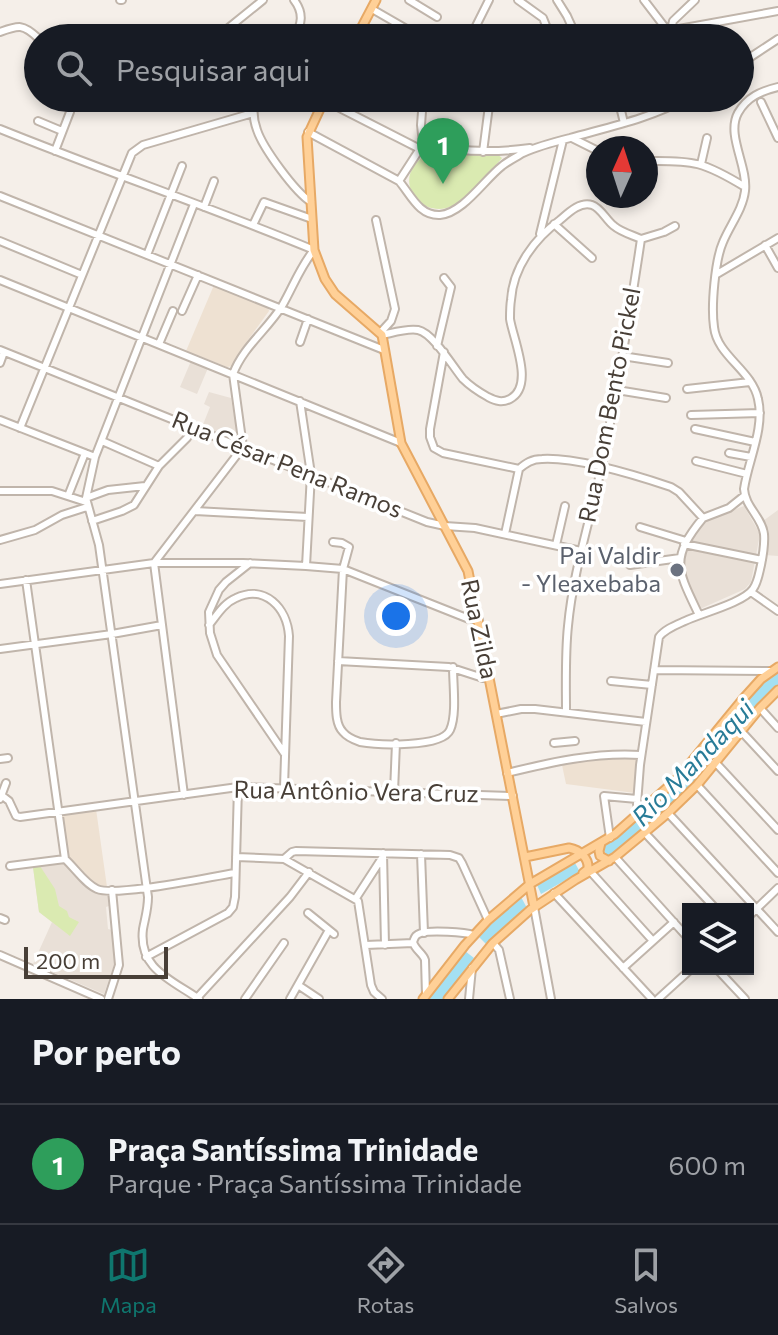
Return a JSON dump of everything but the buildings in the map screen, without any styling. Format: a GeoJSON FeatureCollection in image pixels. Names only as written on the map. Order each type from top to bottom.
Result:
{"type":"FeatureCollection","features":[{"type":"Feature","properties":{"kind":"main road"},"geometry":{"type":"LineString","coordinates":[[364,24],[376,0]]}},
{"type":"Feature","properties":{"kind":"main road"},"geometry":{"type":"LineString","coordinates":[[318,112],[308,132],[307,142],[314,250],[330,287],[381,334]]}},
{"type":"Feature","properties":{"kind":"main road","name":"Rua Zilda"},"geometry":{"type":"LineString","coordinates":[[381,334],[401,443],[468,571],[534,907]]}},
{"type":"Feature","properties":{"kind":"main road"},"geometry":{"type":"LineString","coordinates":[[448,999],[472,968],[474,935],[488,920],[530,884],[610,838],[678,778],[761,679],[775,669]]}},
{"type":"Feature","properties":{"kind":"main road"},"geometry":{"type":"LineString","coordinates":[[425,997],[475,949],[493,943],[534,907],[612,859],[668,813],[697,785],[778,690]]}},
{"type":"Feature","properties":{"kind":"main road"},"geometry":{"type":"LineString","coordinates":[[601,843],[600,856],[612,859]]}},
{"type":"Feature","properties":{"kind":"main road"},"geometry":{"type":"LineString","coordinates":[[525,857],[575,849],[587,860],[588,868],[575,880]]}},
{"type":"Feature","properties":{"kind":"street"},"geometry":{"type":"LineString","coordinates":[[233,24],[263,0]]}},
{"type":"Feature","properties":{"kind":"street"},"geometry":{"type":"LineString","coordinates":[[294,0],[301,12],[301,24]]}},
{"type":"Feature","properties":{"kind":"street"},"geometry":{"type":"LineString","coordinates":[[409,0],[437,17]]}},
{"type":"Feature","properties":{"kind":"street"},"geometry":{"type":"LineString","coordinates":[[477,24],[489,0]]}},
{"type":"Feature","properties":{"kind":"street"},"geometry":{"type":"LineString","coordinates":[[518,0],[543,18],[545,24]]}},
{"type":"Feature","properties":{"kind":"street"},"geometry":{"type":"LineString","coordinates":[[557,0],[571,24]]}},
{"type":"Feature","properties":{"kind":"street"},"geometry":{"type":"LineString","coordinates":[[644,0],[664,24]]}},
{"type":"Feature","properties":{"kind":"street"},"geometry":{"type":"LineString","coordinates":[[672,24],[695,0]]}},
{"type":"Feature","properties":{"kind":"street"},"geometry":{"type":"LineString","coordinates":[[372,9],[398,24]]}},
{"type":"Feature","properties":{"kind":"street"},"geometry":{"type":"LineString","coordinates":[[703,24],[778,11]]}},
{"type":"Feature","properties":{"kind":"street"},"geometry":{"type":"LineString","coordinates":[[0,32],[17,26],[24,28]]}},
{"type":"Feature","properties":{"kind":"street"},"geometry":{"type":"LineString","coordinates":[[754,55],[778,39]]}},
{"type":"Feature","properties":{"kind":"street"},"geometry":{"type":"LineString","coordinates":[[754,97],[778,87]]}},
{"type":"Feature","properties":{"kind":"street"},"geometry":{"type":"LineString","coordinates":[[761,102],[778,138]]}},
{"type":"Feature","properties":{"kind":"street"},"geometry":{"type":"LineString","coordinates":[[55,151],[70,112]]}},
{"type":"Feature","properties":{"kind":"street"},"geometry":{"type":"LineString","coordinates":[[20,428],[132,153],[143,145],[253,112],[264,145],[292,184],[311,202]]}},
{"type":"Feature","properties":{"kind":"street"},"geometry":{"type":"LineString","coordinates":[[352,112],[421,146],[483,152],[539,147]]}},
{"type":"Feature","properties":{"kind":"street"},"geometry":{"type":"LineString","coordinates":[[399,181],[421,146],[422,112]]}},
{"type":"Feature","properties":{"kind":"street"},"geometry":{"type":"LineString","coordinates":[[483,152],[488,112]]}},
{"type":"Feature","properties":{"kind":"street"},"geometry":{"type":"LineString","coordinates":[[621,112],[624,123]]}},
{"type":"Feature","properties":{"kind":"street"},"geometry":{"type":"LineString","coordinates":[[308,132],[399,181],[418,206],[435,215],[452,212],[501,167],[522,154],[655,112]]}},
{"type":"Feature","properties":{"kind":"street"},"geometry":{"type":"LineString","coordinates":[[639,811],[637,799],[641,755],[658,640],[661,634],[751,592],[762,560],[762,526],[744,496],[760,413],[758,399],[750,382],[715,335],[713,304],[721,246],[739,212],[745,187],[744,168],[734,129],[739,112]]}},
{"type":"Feature","properties":{"kind":"street"},"geometry":{"type":"LineString","coordinates":[[38,121],[62,131]]}},
{"type":"Feature","properties":{"kind":"street"},"geometry":{"type":"LineString","coordinates":[[0,129],[314,250],[280,308],[245,352],[233,374],[243,447],[154,563],[184,795]]}},
{"type":"Feature","properties":{"kind":"street"},"geometry":{"type":"LineString","coordinates":[[572,138],[586,145]]}},
{"type":"Feature","properties":{"kind":"street"},"geometry":{"type":"LineString","coordinates":[[701,164],[707,138]]}},
{"type":"Feature","properties":{"kind":"street"},"geometry":{"type":"LineString","coordinates":[[539,238],[563,140]]}},
{"type":"Feature","properties":{"kind":"street"},"geometry":{"type":"LineString","coordinates":[[501,167],[505,159],[503,152]]}},
{"type":"Feature","properties":{"kind":"street"},"geometry":{"type":"LineString","coordinates":[[658,161],[701,164],[745,187]]}},
{"type":"Feature","properties":{"kind":"street"},"geometry":{"type":"LineString","coordinates":[[147,255],[182,166]]}},
{"type":"Feature","properties":{"kind":"street"},"geometry":{"type":"LineString","coordinates":[[204,207],[214,181]]}},
{"type":"Feature","properties":{"kind":"street"},"geometry":{"type":"LineString","coordinates":[[0,196],[384,350]]}},
{"type":"Feature","properties":{"kind":"street"},"geometry":{"type":"LineString","coordinates":[[253,225],[264,202],[312,219]]}},
{"type":"Feature","properties":{"kind":"street"},"geometry":{"type":"LineString","coordinates":[[194,204],[95,457],[86,502],[99,545],[136,801],[147,887],[148,907],[143,938],[146,957],[158,972],[197,999],[309,872]]}},
{"type":"Feature","properties":{"kind":"street"},"geometry":{"type":"LineString","coordinates":[[381,334],[419,330],[444,352],[464,380],[501,402],[514,397],[519,391],[521,363],[510,320],[511,299],[518,270],[539,238],[577,207],[591,205],[615,227],[641,239],[675,226]]}},
{"type":"Feature","properties":{"kind":"street"},"geometry":{"type":"LineString","coordinates":[[376,220],[395,309],[381,334]]}},
{"type":"Feature","properties":{"kind":"street"},"geometry":{"type":"LineString","coordinates":[[554,224],[592,258]]}},
{"type":"Feature","properties":{"kind":"street"},"geometry":{"type":"LineString","coordinates":[[717,274],[778,238]]}},
{"type":"Feature","properties":{"kind":"street","name":"Rua Dom Bento Pickel"},"geometry":{"type":"LineString","coordinates":[[566,712],[567,627],[617,390],[641,239]]}},
{"type":"Feature","properties":{"kind":"street"},"geometry":{"type":"LineString","coordinates":[[0,241],[82,275]]}},
{"type":"Feature","properties":{"kind":"street"},"geometry":{"type":"LineString","coordinates":[[765,245],[778,268]]}},
{"type":"Feature","properties":{"kind":"street"},"geometry":{"type":"LineString","coordinates":[[182,311],[198,275]]}},
{"type":"Feature","properties":{"kind":"street"},"geometry":{"type":"LineString","coordinates":[[437,346],[451,287],[444,278]]}},
{"type":"Feature","properties":{"kind":"street"},"geometry":{"type":"LineString","coordinates":[[0,280],[401,443]]}},
{"type":"Feature","properties":{"kind":"street"},"geometry":{"type":"LineString","coordinates":[[159,344],[173,311]]}},
{"type":"Feature","properties":{"kind":"street"},"geometry":{"type":"LineString","coordinates":[[300,342],[308,319]]}},
{"type":"Feature","properties":{"kind":"street"},"geometry":{"type":"LineString","coordinates":[[0,363],[2,351]]}},
{"type":"Feature","properties":{"kind":"street","name":"Rua César Pena Ramos"},"geometry":{"type":"LineString","coordinates":[[2,351],[427,522],[475,528],[581,551]]}},
{"type":"Feature","properties":{"kind":"street"},"geometry":{"type":"LineString","coordinates":[[444,352],[430,429],[434,448],[443,453],[519,469]]}},
{"type":"Feature","properties":{"kind":"street"},"geometry":{"type":"LineString","coordinates":[[622,356],[668,363]]}},
{"type":"Feature","properties":{"kind":"street"},"geometry":{"type":"LineString","coordinates":[[687,389],[750,382]]}},
{"type":"Feature","properties":{"kind":"street"},"geometry":{"type":"LineString","coordinates":[[617,390],[666,398]]}},
{"type":"Feature","properties":{"kind":"street"},"geometry":{"type":"LineString","coordinates":[[300,401],[311,474],[306,566]]}},
{"type":"Feature","properties":{"kind":"street"},"geometry":{"type":"LineString","coordinates":[[691,415],[760,413]]}},
{"type":"Feature","properties":{"kind":"street"},"geometry":{"type":"LineString","coordinates":[[0,420],[95,457]]}},
{"type":"Feature","properties":{"kind":"street"},"geometry":{"type":"LineString","coordinates":[[695,429],[755,442]]}},
{"type":"Feature","properties":{"kind":"street"},"geometry":{"type":"LineString","coordinates":[[92,521],[134,505],[159,466],[187,438]]}},
{"type":"Feature","properties":{"kind":"street"},"geometry":{"type":"LineString","coordinates":[[102,441],[159,466]]}},
{"type":"Feature","properties":{"kind":"street"},"geometry":{"type":"LineString","coordinates":[[68,496],[85,453]]}},
{"type":"Feature","properties":{"kind":"street"},"geometry":{"type":"LineString","coordinates":[[729,453],[751,457]]}},
{"type":"Feature","properties":{"kind":"street"},"geometry":{"type":"LineString","coordinates":[[505,534],[519,469],[526,463],[542,459],[602,467],[671,487],[703,518]]}},
{"type":"Feature","properties":{"kind":"street"},"geometry":{"type":"LineString","coordinates":[[696,461],[747,474]]}},
{"type":"Feature","properties":{"kind":"street"},"geometry":{"type":"LineString","coordinates":[[0,540],[35,530],[108,490],[145,486]]}},
{"type":"Feature","properties":{"kind":"street"},"geometry":{"type":"LineString","coordinates":[[0,491],[52,491],[86,502]]}},
{"type":"Feature","properties":{"kind":"street"},"geometry":{"type":"LineString","coordinates":[[699,615],[684,584],[680,558],[685,542],[703,518],[729,508],[744,496]]}},
{"type":"Feature","properties":{"kind":"street"},"geometry":{"type":"LineString","coordinates":[[556,545],[565,506]]}},
{"type":"Feature","properties":{"kind":"street"},"geometry":{"type":"LineString","coordinates":[[195,511],[308,517]]}},
{"type":"Feature","properties":{"kind":"street"},"geometry":{"type":"LineString","coordinates":[[640,527],[685,542],[762,560]]}},
{"type":"Feature","properties":{"kind":"street"},"geometry":{"type":"LineString","coordinates":[[333,542],[349,547],[343,569],[336,710],[343,733],[357,741],[396,743],[442,739],[450,732],[454,714],[453,667]]}},
{"type":"Feature","properties":{"kind":"street"},"geometry":{"type":"LineString","coordinates":[[630,565],[680,558]]}},
{"type":"Feature","properties":{"kind":"street"},"geometry":{"type":"LineString","coordinates":[[0,584],[154,563],[306,566],[343,569],[469,619],[479,620]]}},
{"type":"Feature","properties":{"kind":"street"},"geometry":{"type":"LineString","coordinates":[[250,563],[219,590],[209,612],[209,625],[217,655],[285,754]]}},
{"type":"Feature","properties":{"kind":"street"},"geometry":{"type":"LineString","coordinates":[[26,580],[65,859],[95,888],[112,890],[235,873]]}},
{"type":"Feature","properties":{"kind":"street"},"geometry":{"type":"LineString","coordinates":[[751,592],[778,611]]}},
{"type":"Feature","properties":{"kind":"street"},"geometry":{"type":"LineString","coordinates":[[209,625],[228,602],[243,595],[265,597],[286,617],[289,636],[284,787]]}},
{"type":"Feature","properties":{"kind":"street"},"geometry":{"type":"LineString","coordinates":[[0,649],[162,625]]}},
{"type":"Feature","properties":{"kind":"street"},"geometry":{"type":"LineString","coordinates":[[338,661],[453,667],[489,678]]}},
{"type":"Feature","properties":{"kind":"street"},"geometry":{"type":"LineString","coordinates":[[654,670],[775,669]]}},
{"type":"Feature","properties":{"kind":"street"},"geometry":{"type":"LineString","coordinates":[[611,681],[652,685]]}},
{"type":"Feature","properties":{"kind":"street"},"geometry":{"type":"LineString","coordinates":[[496,714],[528,708],[646,722]]}},
{"type":"Feature","properties":{"kind":"street"},"geometry":{"type":"LineString","coordinates":[[760,708],[778,728]]}},
{"type":"Feature","properties":{"kind":"street"},"geometry":{"type":"LineString","coordinates":[[741,731],[778,771]]}},
{"type":"Feature","properties":{"kind":"street"},"geometry":{"type":"LineString","coordinates":[[554,743],[573,741],[573,759]]}},
{"type":"Feature","properties":{"kind":"street"},"geometry":{"type":"LineString","coordinates":[[394,792],[396,743]]}},
{"type":"Feature","properties":{"kind":"street"},"geometry":{"type":"LineString","coordinates":[[507,773],[614,753],[641,755]]}},
{"type":"Feature","properties":{"kind":"street"},"geometry":{"type":"LineString","coordinates":[[715,762],[778,830]]}},
{"type":"Feature","properties":{"kind":"street"},"geometry":{"type":"LineString","coordinates":[[1,796],[6,783]]}},
{"type":"Feature","properties":{"kind":"street"},"geometry":{"type":"LineString","coordinates":[[697,785],[778,873]]}},
{"type":"Feature","properties":{"kind":"street"},"geometry":{"type":"LineString","coordinates":[[146,957],[228,913],[233,907],[238,787]]}},
{"type":"Feature","properties":{"kind":"street","name":"Rua Antônio Vera Cruz"},"geometry":{"type":"LineString","coordinates":[[1,796],[9,801],[16,816],[20,817],[238,787],[513,796]]}},
{"type":"Feature","properties":{"kind":"street"},"geometry":{"type":"LineString","coordinates":[[610,838],[604,799],[607,795],[637,799]]}},
{"type":"Feature","properties":{"kind":"street"},"geometry":{"type":"LineString","coordinates":[[668,813],[778,932]]}},
{"type":"Feature","properties":{"kind":"street"},"geometry":{"type":"LineString","coordinates":[[645,833],[710,903]]}},
{"type":"Feature","properties":{"kind":"street"},"geometry":{"type":"LineString","coordinates":[[284,859],[296,851],[450,855],[459,858],[488,920]]}},
{"type":"Feature","properties":{"kind":"street"},"geometry":{"type":"LineString","coordinates":[[421,854],[424,933]]}},
{"type":"Feature","properties":{"kind":"street"},"geometry":{"type":"LineString","coordinates":[[356,898],[383,855]]}},
{"type":"Feature","properties":{"kind":"street"},"geometry":{"type":"LineString","coordinates":[[383,855],[385,945]]}},
{"type":"Feature","properties":{"kind":"street"},"geometry":{"type":"LineString","coordinates":[[236,857],[284,859],[356,898],[360,904],[371,985],[382,999]]}},
{"type":"Feature","properties":{"kind":"street"},"geometry":{"type":"LineString","coordinates":[[10,866],[65,859]]}},
{"type":"Feature","properties":{"kind":"street"},"geometry":{"type":"LineString","coordinates":[[612,859],[682,931]]}},
{"type":"Feature","properties":{"kind":"street"},"geometry":{"type":"LineString","coordinates":[[590,871],[653,941]]}},
{"type":"Feature","properties":{"kind":"street"},"geometry":{"type":"LineString","coordinates":[[754,910],[778,888]]}},
{"type":"Feature","properties":{"kind":"street"},"geometry":{"type":"LineString","coordinates":[[108,999],[119,965],[112,890]]}},
{"type":"Feature","properties":{"kind":"street"},"geometry":{"type":"LineString","coordinates":[[554,893],[652,999]]}},
{"type":"Feature","properties":{"kind":"street","name":"Rua Zilda"},"geometry":{"type":"LineString","coordinates":[[534,907],[551,999]]}},
{"type":"Feature","properties":{"kind":"street"},"geometry":{"type":"LineString","coordinates":[[290,999],[331,932],[308,913]]}},
{"type":"Feature","properties":{"kind":"street"},"geometry":{"type":"LineString","coordinates":[[623,968],[674,922]]}},
{"type":"Feature","properties":{"kind":"street"},"geometry":{"type":"LineString","coordinates":[[413,943],[417,935],[424,933],[464,932],[474,935]]}},
{"type":"Feature","properties":{"kind":"street"},"geometry":{"type":"LineString","coordinates":[[245,999],[284,943]]}},
{"type":"Feature","properties":{"kind":"street"},"geometry":{"type":"LineString","coordinates":[[366,945],[413,943]]}},
{"type":"Feature","properties":{"kind":"street"},"geometry":{"type":"LineString","coordinates":[[413,943],[424,957],[425,997]]}},
{"type":"Feature","properties":{"kind":"street"},"geometry":{"type":"LineString","coordinates":[[493,943],[499,950],[510,999]]}},
{"type":"Feature","properties":{"kind":"street"},"geometry":{"type":"LineString","coordinates":[[0,955],[101,999]]}},
{"type":"Feature","properties":{"kind":"street"},"geometry":{"type":"LineString","coordinates":[[469,999],[472,968]]}},
{"type":"Feature","properties":{"kind":"street"},"geometry":{"type":"LineString","coordinates":[[658,999],[684,975]]}},
{"type":"Feature","properties":{"kind":"street"},"geometry":{"type":"LineString","coordinates":[[723,975],[745,999]]}},
{"type":"Feature","properties":{"kind":"street"},"geometry":{"type":"LineString","coordinates":[[298,985],[319,999]]}},
{"type":"Feature","properties":{"kind":"shaded area"},"geometry":{"type":"Polygon","coordinates":[[[214,285],[268,307],[269,311],[232,366],[227,367],[186,351],[214,285]]]}},
{"type":"Feature","properties":{"kind":"shaded area"},"geometry":{"type":"Polygon","coordinates":[[[191,361],[208,368],[197,394],[180,387],[191,361]]]}},
{"type":"Feature","properties":{"kind":"shaded area"},"geometry":{"type":"Polygon","coordinates":[[[209,392],[231,398],[237,440],[202,427],[210,407],[204,404],[209,392]]]}},
{"type":"Feature","properties":{"kind":"shaded area"},"geometry":{"type":"Polygon","coordinates":[[[744,506],[760,534],[751,582],[745,589],[700,609],[682,562],[689,540],[705,520],[744,506]]]}},
{"type":"Feature","properties":{"kind":"shaded area"},"geometry":{"type":"Polygon","coordinates":[[[778,510],[778,556],[765,555],[767,534],[763,521],[778,510]]]}},
{"type":"Feature","properties":{"kind":"shaded area"},"geometry":{"type":"Polygon","coordinates":[[[616,756],[639,757],[635,793],[566,784],[562,765],[616,756]]]}},
{"type":"Feature","properties":{"kind":"shaded area"},"geometry":{"type":"Polygon","coordinates":[[[96,809],[107,887],[97,886],[68,856],[62,816],[96,809]]]}},
{"type":"Feature","properties":{"kind":"shaded area"},"geometry":{"type":"Polygon","coordinates":[[[58,863],[67,865],[96,893],[108,896],[108,929],[112,930],[115,962],[104,994],[33,964],[52,922],[39,912],[33,867],[58,863]]]}},
{"type":"Feature","properties":{"kind":"green space"},"geometry":{"type":"Polygon","coordinates":[[[432,151],[497,154],[502,158],[464,198],[440,209],[419,202],[409,183],[418,161],[432,151]]]}},
{"type":"Feature","properties":{"kind":"green space"},"geometry":{"type":"Polygon","coordinates":[[[40,866],[55,889],[59,906],[79,922],[70,936],[39,912],[33,867],[40,866]]]}},
{"type":"Feature","properties":{"kind":"water","name":"Rio Mandaqui"},"geometry":{"type":"Polygon","coordinates":[[[778,669],[778,685],[754,709],[700,776],[670,807],[609,858],[602,848],[648,805],[778,669]]]}},
{"type":"Feature","properties":{"kind":"water"},"geometry":{"type":"Polygon","coordinates":[[[575,863],[580,872],[541,894],[537,885],[575,863]]]}},
{"type":"Feature","properties":{"kind":"water"},"geometry":{"type":"Polygon","coordinates":[[[521,897],[527,908],[486,944],[478,936],[521,897]]]}},
{"type":"Feature","properties":{"kind":"water"},"geometry":{"type":"Polygon","coordinates":[[[465,951],[474,958],[444,999],[428,999],[465,951]]]}},
{"type":"Feature","properties":{"kind":"place","name":"Praça Santíssima Trinidade"},"geometry":{"type":"Point","coordinates":[443,184]}},
{"type":"Feature","properties":{"kind":"place","name":"Pai Valdir - Yleaxebaba"},"geometry":{"type":"Point","coordinates":[677,570]}}]}
